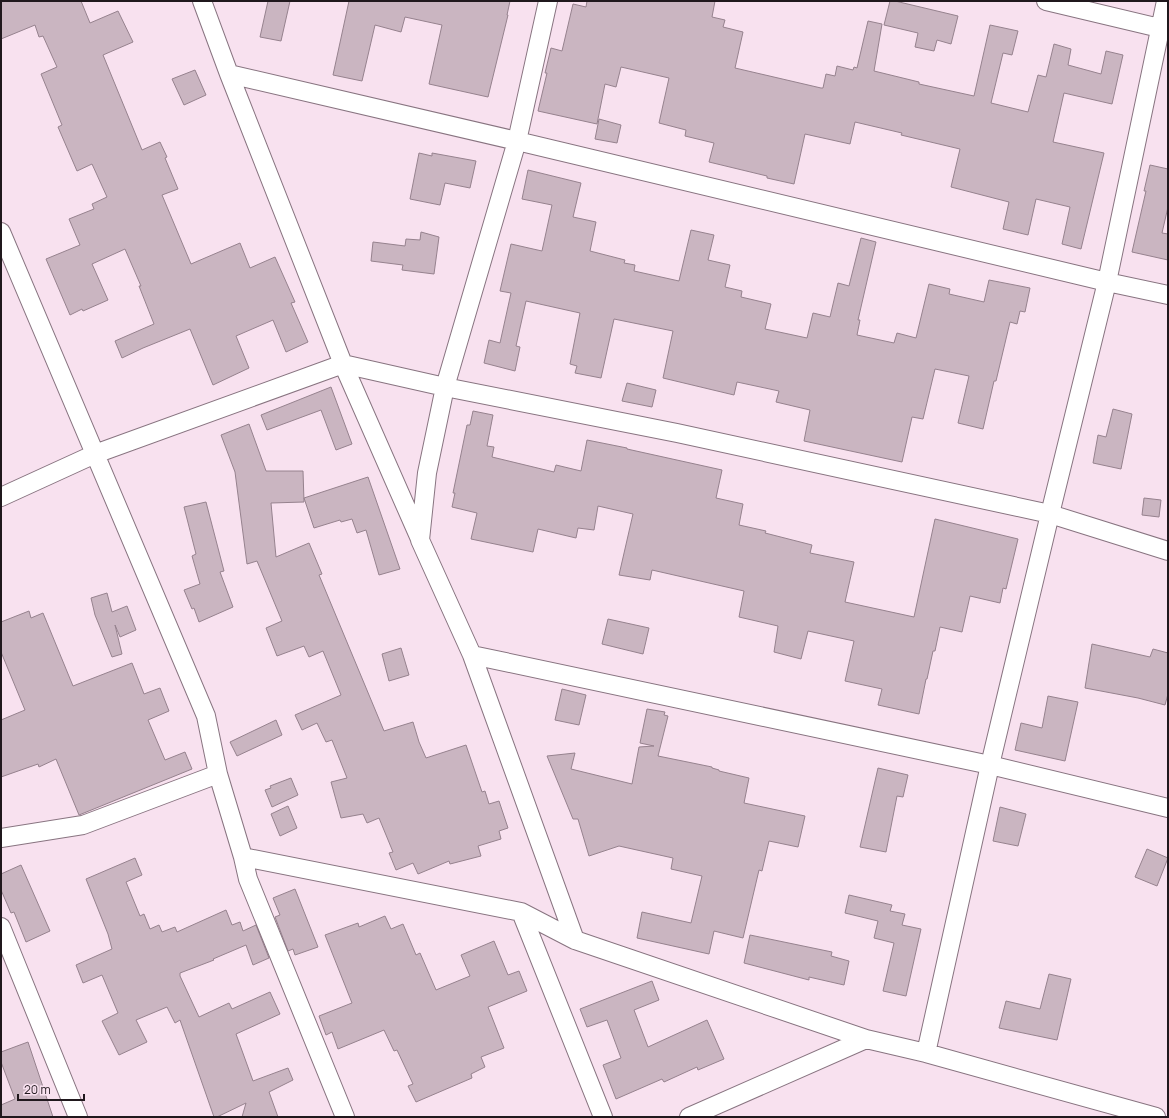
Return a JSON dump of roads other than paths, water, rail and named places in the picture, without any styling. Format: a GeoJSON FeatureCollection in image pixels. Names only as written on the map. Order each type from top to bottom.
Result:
{"type":"FeatureCollection","features":[{"type":"Feature","properties":{"kind":"street"},"geometry":{"type":"LineString","coordinates":[[202,1],[229,74],[343,364],[472,655],[575,940]]}},
{"type":"Feature","properties":{"kind":"street"},"geometry":{"type":"LineString","coordinates":[[420,540],[427,473],[445,387],[517,141],[548,1]]}},
{"type":"Feature","properties":{"kind":"street"},"geometry":{"type":"LineString","coordinates":[[1046,1],[1164,29]]}},
{"type":"Feature","properties":{"kind":"street"},"geometry":{"type":"LineString","coordinates":[[926,1053],[990,765],[1107,282],[1164,29],[1166,1]]}},
{"type":"Feature","properties":{"kind":"street"},"geometry":{"type":"LineString","coordinates":[[229,74],[1107,282],[1168,295]]}},
{"type":"Feature","properties":{"kind":"street"},"geometry":{"type":"LineString","coordinates":[[1,232],[206,716],[218,774],[243,857],[248,879],[345,1117]]}},
{"type":"Feature","properties":{"kind":"street"},"geometry":{"type":"LineString","coordinates":[[1,497],[95,454],[343,364],[445,387],[684,434],[1050,514],[1168,551]]}},
{"type":"Feature","properties":{"kind":"street"},"geometry":{"type":"LineString","coordinates":[[472,655],[990,765],[1168,808]]}},
{"type":"Feature","properties":{"kind":"street"},"geometry":{"type":"LineString","coordinates":[[1,838],[83,825],[218,774]]}},
{"type":"Feature","properties":{"kind":"street"},"geometry":{"type":"LineString","coordinates":[[243,857],[521,912],[575,940],[866,1039],[926,1053],[1135,1114],[1156,1117]]}},
{"type":"Feature","properties":{"kind":"street"},"geometry":{"type":"LineString","coordinates":[[521,912],[603,1117]]}},
{"type":"Feature","properties":{"kind":"street"},"geometry":{"type":"LineString","coordinates":[[1,927],[78,1117]]}},
{"type":"Feature","properties":{"kind":"street"},"geometry":{"type":"LineString","coordinates":[[689,1117],[866,1039]]}}]}
